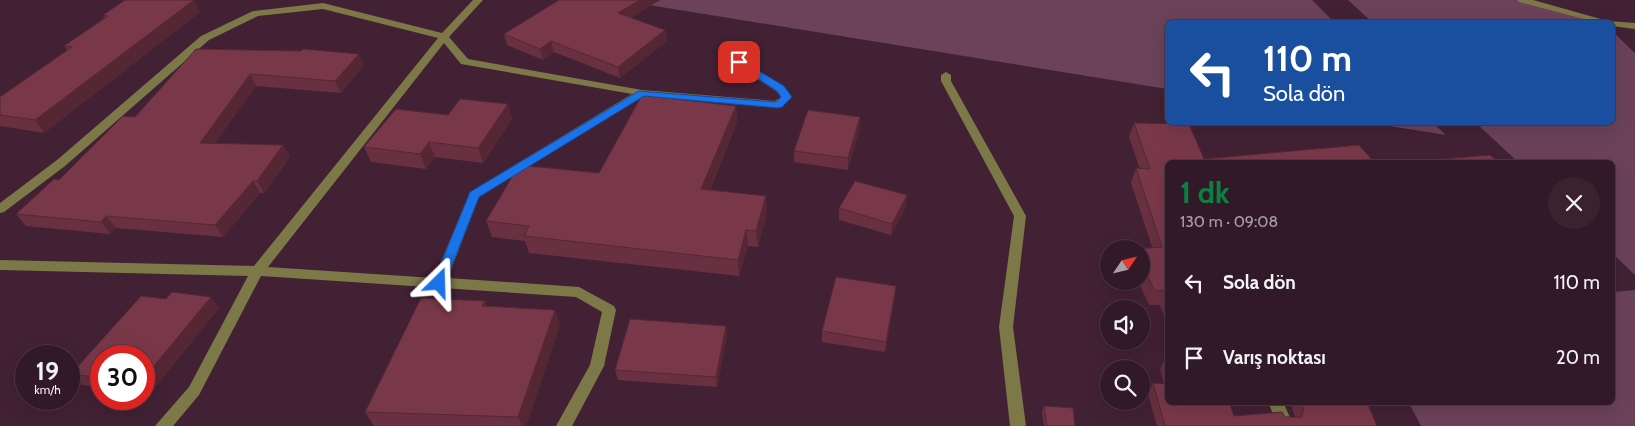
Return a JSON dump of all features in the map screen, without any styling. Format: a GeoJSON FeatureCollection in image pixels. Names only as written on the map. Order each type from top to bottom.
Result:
{"type":"FeatureCollection","features":[{"type":"Feature","properties":{"kind":"street"},"geometry":{"type":"LineString","coordinates":[[163,426],[194,391],[257,271],[444,37],[478,0]]}},
{"type":"Feature","properties":{"kind":"street"},"geometry":{"type":"LineString","coordinates":[[1522,0],[1597,20]]}},
{"type":"Feature","properties":{"kind":"street"},"geometry":{"type":"LineString","coordinates":[[0,210],[61,163],[205,38],[256,13],[323,6],[444,37],[465,62],[642,93],[778,105],[787,97],[780,88],[725,54]]}},
{"type":"Feature","properties":{"kind":"street"},"geometry":{"type":"LineString","coordinates":[[1615,24],[1635,26]]}},
{"type":"Feature","properties":{"kind":"street"},"geometry":{"type":"LineString","coordinates":[[946,75],[946,81],[1020,216],[1006,327],[1018,426]]}},
{"type":"Feature","properties":{"kind":"street"},"geometry":{"type":"LineString","coordinates":[[439,283],[474,195],[642,93]]}},
{"type":"Feature","properties":{"kind":"street"},"geometry":{"type":"LineString","coordinates":[[0,265],[257,271],[579,292],[609,310],[597,366],[564,426]]}},
{"type":"Feature","properties":{"kind":"street"},"geometry":{"type":"LineString","coordinates":[[1276,405],[1286,426]]}},
{"type":"Feature","properties":{"kind":"shaded area"},"geometry":{"type":"Polygon","coordinates":[[[618,0],[1312,0],[1332,20],[1165,20],[1165,89],[618,0]]]}},
{"type":"Feature","properties":{"kind":"shaded area"},"geometry":{"type":"Polygon","coordinates":[[[1348,0],[1528,0],[1595,20],[1370,20],[1348,0]]]}},
{"type":"Feature","properties":{"kind":"shaded area"},"geometry":{"type":"Polygon","coordinates":[[[1615,34],[1635,53],[1635,275],[1615,256],[1615,160],[1516,160],[1478,125],[1615,125],[1615,34]]]}},
{"type":"Feature","properties":{"kind":"shaded area"},"geometry":{"type":"Polygon","coordinates":[[[1383,125],[1435,125],[1446,135],[1383,125]]]}},
{"type":"Feature","properties":{"kind":"shaded area"},"geometry":{"type":"Polygon","coordinates":[[[1635,290],[1635,426],[1421,426],[1410,405],[1615,405],[1615,292],[1635,290]]]}},
{"type":"Feature","properties":{"kind":"building"},"geometry":{"type":"Polygon","coordinates":[[[125,0],[194,0],[35,120],[0,115],[0,97],[72,47],[64,46],[108,16],[103,15],[125,0]]]}},
{"type":"Feature","properties":{"kind":"building"},"geometry":{"type":"Polygon","coordinates":[[[559,0],[640,0],[618,13],[665,30],[618,67],[551,41],[540,49],[504,34],[559,0]]]}},
{"type":"Feature","properties":{"kind":"building"},"geometry":{"type":"Polygon","coordinates":[[[196,49],[301,51],[303,49],[359,54],[335,81],[250,74],[200,143],[283,145],[257,181],[253,181],[215,225],[106,216],[101,222],[16,214],[54,179],[59,180],[123,116],[135,117],[196,49]]]}},
{"type":"Feature","properties":{"kind":"building"},"geometry":{"type":"Polygon","coordinates":[[[642,95],[736,106],[701,189],[766,196],[756,231],[746,230],[738,260],[524,236],[529,226],[486,221],[519,165],[599,173],[642,95]]]}},
{"type":"Feature","properties":{"kind":"building"},"geometry":{"type":"Polygon","coordinates":[[[460,99],[508,104],[478,148],[429,142],[420,154],[364,147],[396,109],[448,115],[460,99]]]}},
{"type":"Feature","properties":{"kind":"building"},"geometry":{"type":"Polygon","coordinates":[[[808,110],[860,117],[848,158],[794,151],[808,110]]]}},
{"type":"Feature","properties":{"kind":"building"},"geometry":{"type":"Polygon","coordinates":[[[1134,123],[1189,125],[1204,159],[1359,145],[1372,160],[1165,160],[1165,290],[1155,291],[1150,281],[1150,248],[1162,247],[1136,168],[1150,169],[1134,123]]]}},
{"type":"Feature","properties":{"kind":"building"},"geometry":{"type":"Polygon","coordinates":[[[1490,155],[1496,160],[1429,160],[1490,155]]]}},
{"type":"Feature","properties":{"kind":"building"},"geometry":{"type":"Polygon","coordinates":[[[855,181],[907,195],[892,224],[839,208],[855,181]]]}},
{"type":"Feature","properties":{"kind":"building"},"geometry":{"type":"Polygon","coordinates":[[[836,277],[896,286],[886,342],[822,331],[836,277]]]}},
{"type":"Feature","properties":{"kind":"building"},"geometry":{"type":"Polygon","coordinates":[[[172,292],[211,297],[155,365],[155,345],[97,345],[141,296],[166,299],[172,292]]]}},
{"type":"Feature","properties":{"kind":"building"},"geometry":{"type":"Polygon","coordinates":[[[421,298],[485,301],[482,306],[555,310],[518,417],[365,412],[421,298]]]}},
{"type":"Feature","properties":{"kind":"building"},"geometry":{"type":"Polygon","coordinates":[[[630,319],[726,326],[716,377],[615,370],[630,319]]]}},
{"type":"Feature","properties":{"kind":"building"},"geometry":{"type":"Polygon","coordinates":[[[90,353],[90,377],[80,375],[80,364],[90,353]]]}},
{"type":"Feature","properties":{"kind":"building"},"geometry":{"type":"Polygon","coordinates":[[[1153,383],[1165,384],[1165,405],[1230,405],[1234,416],[1282,412],[1285,417],[1302,417],[1302,411],[1304,411],[1302,405],[1368,405],[1377,426],[1165,426],[1153,383]]]}},
{"type":"Feature","properties":{"kind":"building"},"geometry":{"type":"Polygon","coordinates":[[[1044,406],[1073,408],[1075,426],[1047,426],[1044,406]]]}},
{"type":"Feature","properties":{"kind":"route"},"geometry":{"type":"LineString","coordinates":[[439,283],[474,195],[642,93],[778,105],[787,97],[780,88],[739,62]]}}]}
